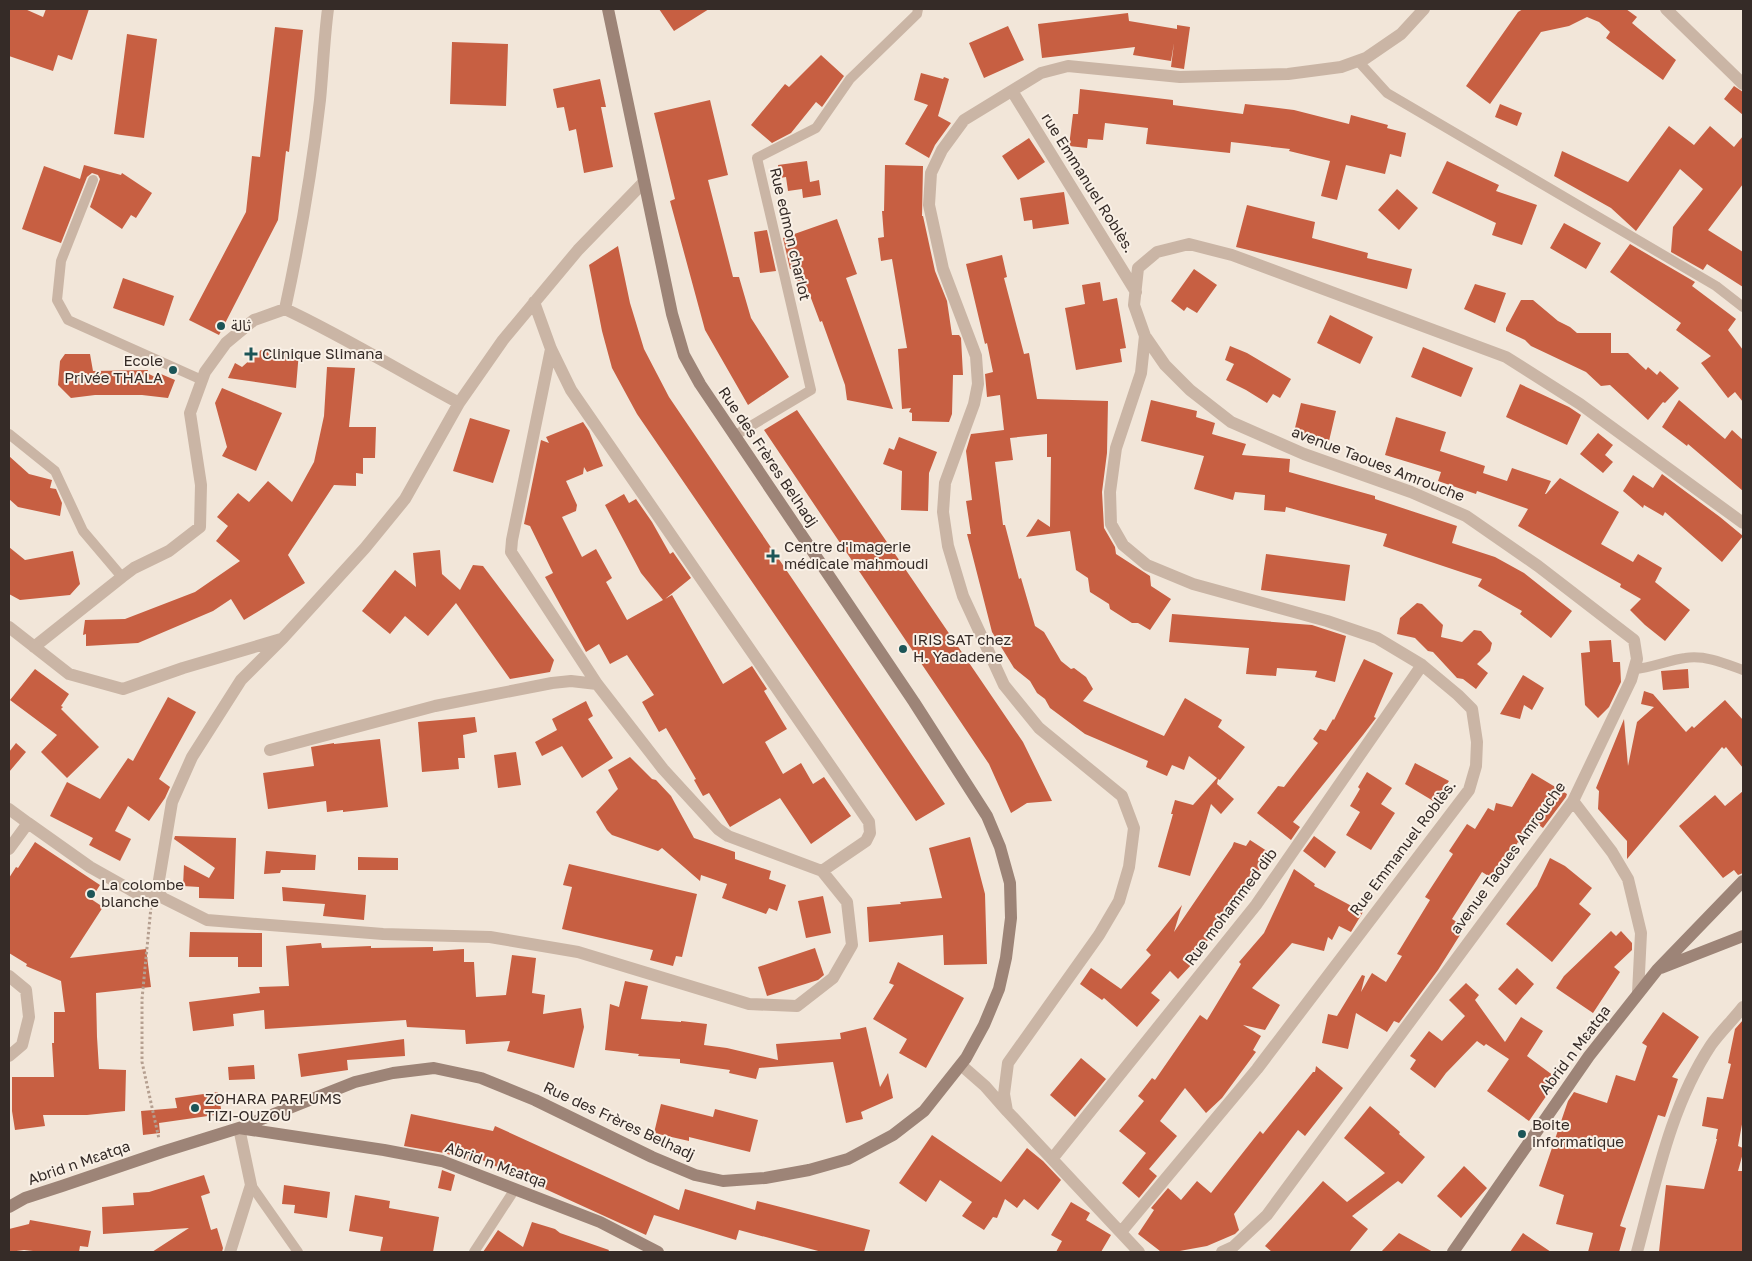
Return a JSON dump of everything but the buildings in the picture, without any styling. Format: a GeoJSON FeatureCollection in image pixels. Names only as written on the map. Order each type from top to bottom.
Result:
{"type":"FeatureCollection","features":[{"type":"Feature","properties":{"kind":"main road","name":"Rue des Frères Belhadj"},"geometry":{"type":"LineString","coordinates":[[239,1128],[355,1082],[392,1073],[434,1068],[481,1078],[535,1100],[652,1157],[695,1175],[723,1181],[765,1178],[809,1170],[848,1159],[893,1135],[924,1111],[966,1058],[984,1025],[1000,989],[1011,918],[1010,883],[1000,847],[987,816],[914,702],[734,436],[700,384],[684,355],[672,314],[608,9]]}},
{"type":"Feature","properties":{"kind":"main road"},"geometry":{"type":"LineString","coordinates":[[1657,970],[1743,881]]}},
{"type":"Feature","properties":{"kind":"main road","name":"Abrid n Mɛatqa"},"geometry":{"type":"LineString","coordinates":[[1453,1252],[1589,1056],[1657,970],[1743,936]]}},
{"type":"Feature","properties":{"kind":"main road","name":"Abrid n Mɛatqa"},"geometry":{"type":"LineString","coordinates":[[25,1198],[239,1128],[384,1150],[442,1161],[600,1222],[658,1252]]}},
{"type":"Feature","properties":{"kind":"main road"},"geometry":{"type":"LineString","coordinates":[[9,1199],[25,1198]]}},
{"type":"Feature","properties":{"kind":"main road"},"geometry":{"type":"LineString","coordinates":[[9,1207],[25,1198]]}},
{"type":"Feature","properties":{"kind":"street"},"geometry":{"type":"LineString","coordinates":[[285,309],[299,245],[311,169],[328,9]]}},
{"type":"Feature","properties":{"kind":"street"},"geometry":{"type":"LineString","coordinates":[[1007,1111],[1004,1094],[1008,1063],[1099,935],[1118,901],[1130,867],[1134,828],[1122,796],[1039,728],[1004,684],[963,596],[948,546],[943,512],[945,483],[974,404],[978,384],[976,356],[943,269],[929,205],[931,172],[942,150],[964,120],[1041,72],[1068,66],[1180,77],[1288,74],[1342,67],[1366,58],[1400,34],[1424,9]]}},
{"type":"Feature","properties":{"kind":"street"},"geometry":{"type":"LineString","coordinates":[[1666,9],[1743,84]]}},
{"type":"Feature","properties":{"kind":"street","name":"rue Emmanuel Roblès."},"geometry":{"type":"LineString","coordinates":[[1012,91],[1136,292]]}},
{"type":"Feature","properties":{"kind":"street"},"geometry":{"type":"LineString","coordinates":[[155,892],[172,802],[192,757],[241,680],[283,638],[365,548],[405,500],[460,403],[503,340],[578,250],[644,182]]}},
{"type":"Feature","properties":{"kind":"street","name":"avenue Taoues Amrouche"},"geometry":{"type":"LineString","coordinates":[[1222,1252],[1233,1247],[1267,1215],[1573,801],[1631,680],[1637,659],[1634,640],[1538,566],[1466,516],[1411,492],[1304,454],[1231,422],[1190,390],[1165,366],[1145,336],[1134,305],[1138,268],[1157,252],[1189,244],[1232,255],[1506,357],[1580,404],[1743,523]]}},
{"type":"Feature","properties":{"kind":"street"},"geometry":{"type":"LineString","coordinates":[[534,302],[551,348],[571,390],[869,822],[870,832],[866,841],[822,871]]}},
{"type":"Feature","properties":{"kind":"street"},"geometry":{"type":"LineString","coordinates":[[34,647],[134,568],[169,551],[200,527],[201,485],[190,413],[205,372],[226,343],[254,320],[285,309],[323,327],[399,371],[460,403]]}},
{"type":"Feature","properties":{"kind":"street","name":"Rue Emmanuel Roblès."},"geometry":{"type":"LineString","coordinates":[[1121,1232],[1256,1069],[1469,790],[1476,766],[1478,742],[1472,709],[1422,665],[1377,638],[1327,621],[1193,584],[1147,565],[1123,545],[1111,524],[1110,492],[1116,448],[1141,373],[1145,336]]}},
{"type":"Feature","properties":{"kind":"street"},"geometry":{"type":"LineString","coordinates":[[9,809],[90,867],[138,894],[155,892],[207,920],[383,934],[490,937],[578,952],[749,1004],[797,1006],[833,978],[852,945],[847,902],[822,871],[728,836],[718,829],[664,769],[597,684],[511,552],[551,348]]}},
{"type":"Feature","properties":{"kind":"street"},"geometry":{"type":"LineString","coordinates":[[9,627],[69,674],[123,689],[183,668],[283,638]]}},
{"type":"Feature","properties":{"kind":"street","name":"Rue mohammed dib"},"geometry":{"type":"LineString","coordinates":[[1052,1159],[1256,905],[1422,665]]}},
{"type":"Feature","properties":{"kind":"street"},"geometry":{"type":"LineString","coordinates":[[270,750],[435,706],[552,683],[571,681],[597,684]]}},
{"type":"Feature","properties":{"kind":"street"},"geometry":{"type":"LineString","coordinates":[[1573,801],[1612,852],[1628,879],[1641,933],[1638,993]]}},
{"type":"Feature","properties":{"kind":"street"},"geometry":{"type":"LineString","coordinates":[[9,849],[28,823]]}},
{"type":"Feature","properties":{"kind":"street"},"geometry":{"type":"LineString","coordinates":[[9,976],[26,990],[28,1017],[22,1045],[9,1056]]}},
{"type":"Feature","properties":{"kind":"street"},"geometry":{"type":"LineString","coordinates":[[1637,1252],[1661,1162],[1675,1117],[1689,1084],[1712,1044],[1743,1008]]}},
{"type":"Feature","properties":{"kind":"street"},"geometry":{"type":"LineString","coordinates":[[960,1065],[985,1086],[1139,1252]]}},
{"type":"Feature","properties":{"kind":"street"},"geometry":{"type":"LineString","coordinates":[[230,1252],[251,1185],[239,1128]]}},
{"type":"Feature","properties":{"kind":"lane","name":"Rue edmon charlot"},"geometry":{"type":"LineString","coordinates":[[734,436],[811,390],[757,158],[816,128],[850,79],[917,14],[918,9]]}},
{"type":"Feature","properties":{"kind":"lane"},"geometry":{"type":"LineString","coordinates":[[1358,61],[1387,93],[1716,286],[1743,307]]}},
{"type":"Feature","properties":{"kind":"lane"},"geometry":{"type":"LineString","coordinates":[[93,180],[61,261],[57,300],[68,320],[202,380]]}},
{"type":"Feature","properties":{"kind":"lane"},"geometry":{"type":"LineString","coordinates":[[9,434],[55,471],[83,531],[122,577]]}},
{"type":"Feature","properties":{"kind":"lane"},"geometry":{"type":"LineString","coordinates":[[1634,669],[1646,668],[1684,658],[1703,657],[1743,670]]}},
{"type":"Feature","properties":{"kind":"lane"},"geometry":{"type":"LineString","coordinates":[[251,1185],[298,1252]]}},
{"type":"Feature","properties":{"kind":"lane"},"geometry":{"type":"LineString","coordinates":[[474,1252],[515,1189]]}},
{"type":"Feature","properties":{"kind":"path"},"geometry":{"type":"LineString","coordinates":[[155,892],[142,999],[142,1062],[162,1152]]}},
{"type":"Feature","properties":{"kind":"place","name":"ثالة"},"geometry":{"type":"Point","coordinates":[221,326]}},
{"type":"Feature","properties":{"kind":"place","name":"Clinique Slimana"},"geometry":{"type":"Point","coordinates":[251,354]}},
{"type":"Feature","properties":{"kind":"place","name":"Ecole Privée THALA"},"geometry":{"type":"Point","coordinates":[173,370]}},
{"type":"Feature","properties":{"kind":"place","name":"Centre d'imagerie médicale mahmoudi"},"geometry":{"type":"Point","coordinates":[773,556]}},
{"type":"Feature","properties":{"kind":"place","name":"IRIS SAT chez H. Yadadene"},"geometry":{"type":"Point","coordinates":[903,649]}},
{"type":"Feature","properties":{"kind":"place","name":"La colombe blanche"},"geometry":{"type":"Point","coordinates":[91,894]}},
{"type":"Feature","properties":{"kind":"place","name":"ZOHARA PARFUMS TIZI-OUZOU"},"geometry":{"type":"Point","coordinates":[195,1108]}},
{"type":"Feature","properties":{"kind":"place","name":"Boite informatique"},"geometry":{"type":"Point","coordinates":[1522,1134]}}]}
